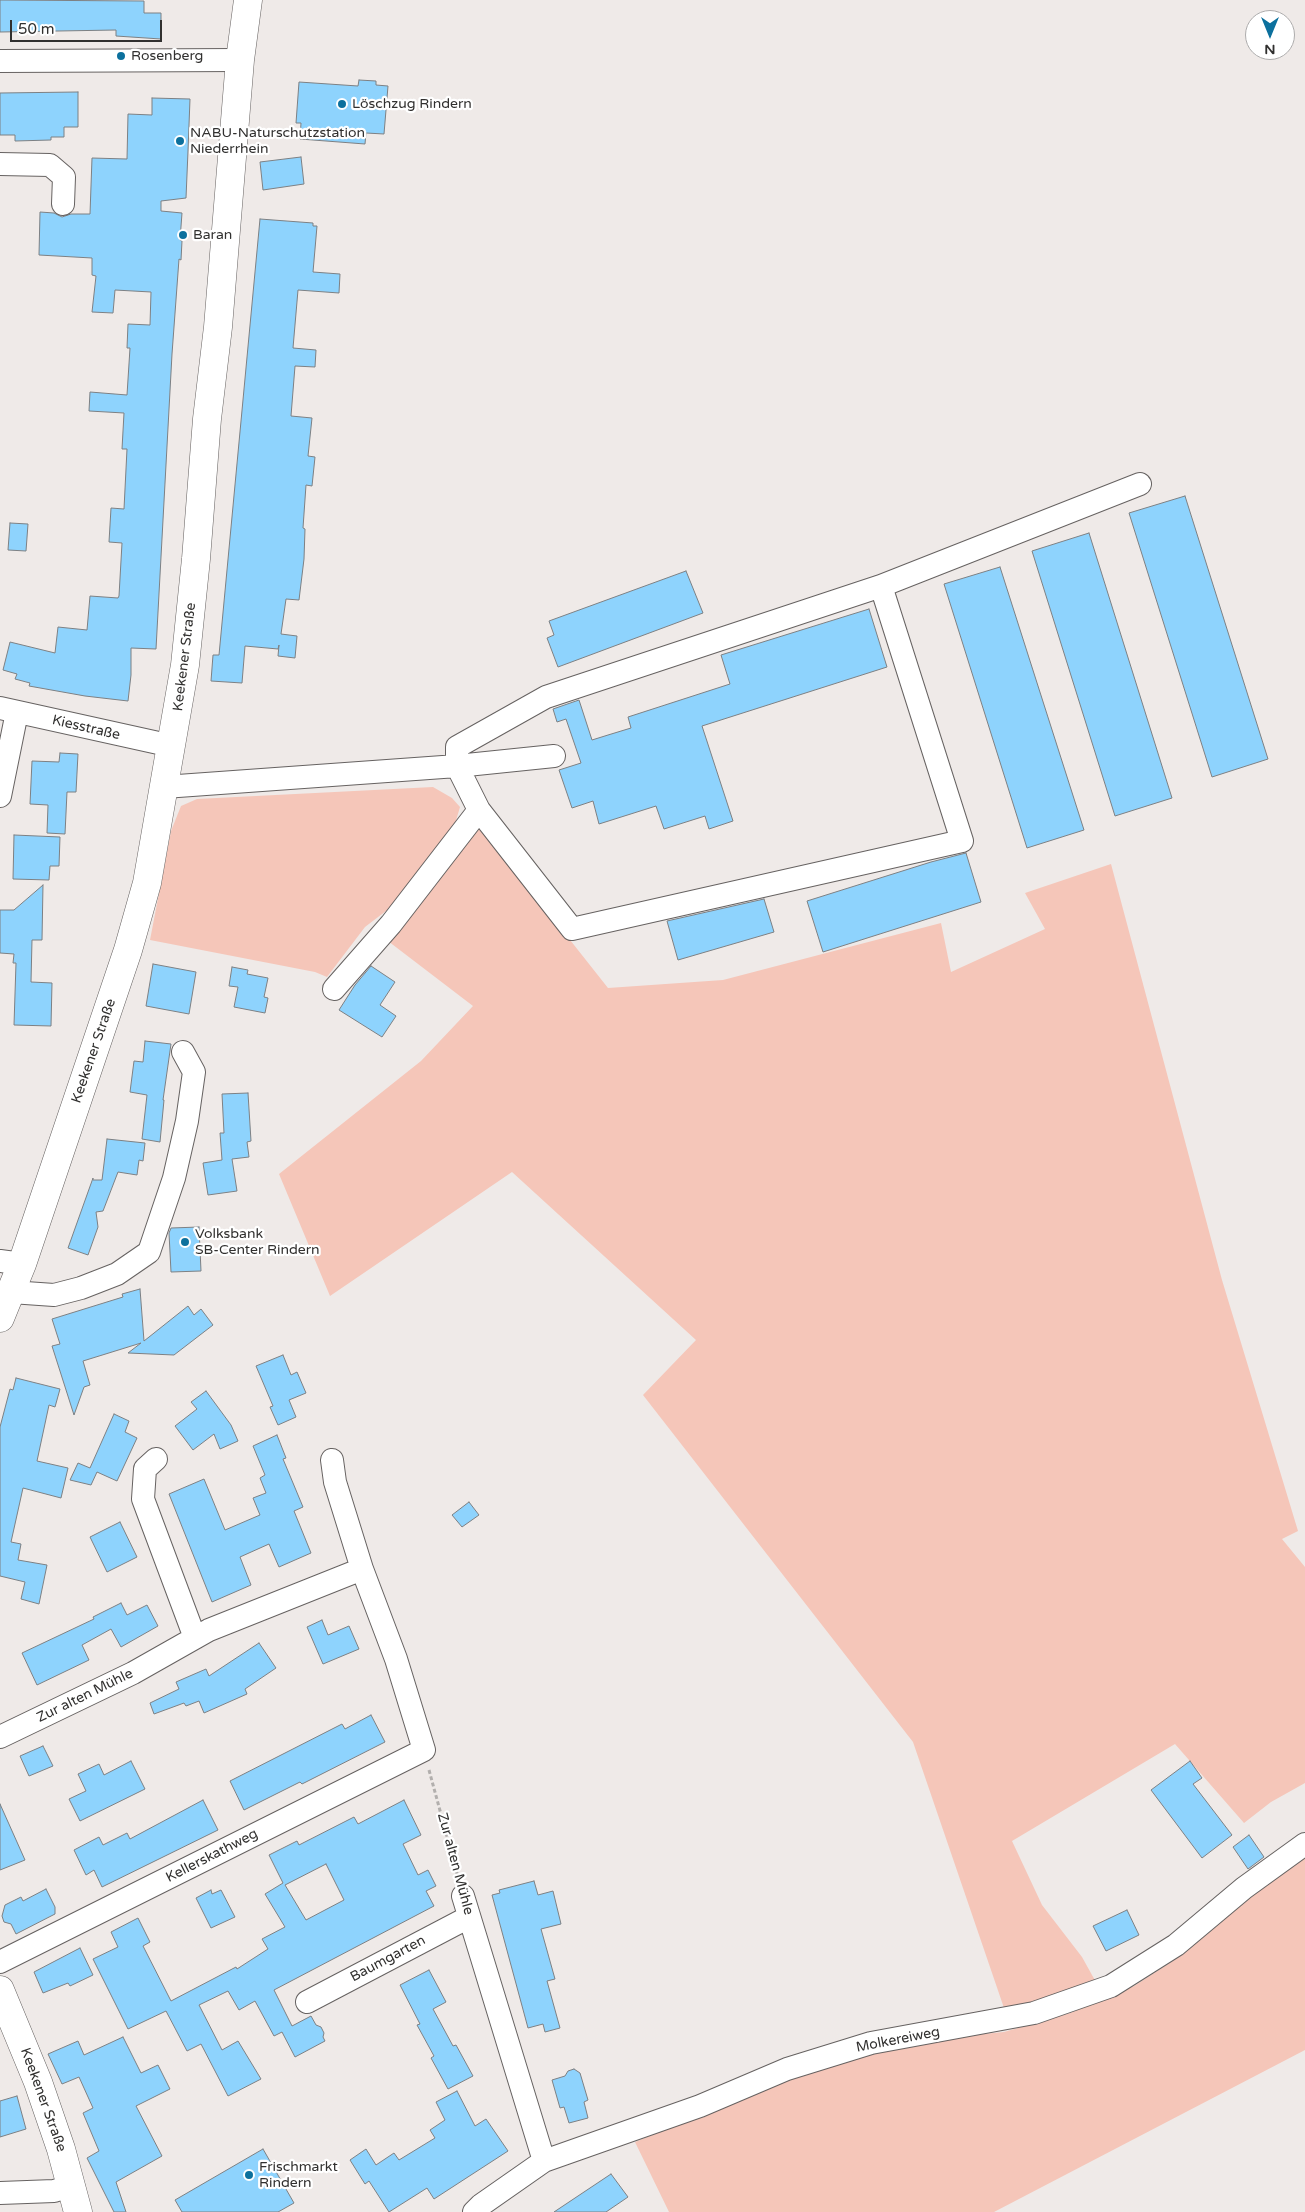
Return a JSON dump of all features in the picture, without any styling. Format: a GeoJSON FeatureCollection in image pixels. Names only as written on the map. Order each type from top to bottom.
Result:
{"type":"FeatureCollection","features":[{"type":"Feature","properties":{"kind":"main road","name":"Keekener Straße"},"geometry":{"type":"LineString","coordinates":[[0,1318],[11,1292],[11,1262],[128,950],[147,883],[186,665],[207,419],[219,318],[240,60],[248,0]]}},
{"type":"Feature","properties":{"kind":"main road","name":"Keekener Straße"},"geometry":{"type":"LineString","coordinates":[[0,1990],[38,2082],[61,2149],[78,2212]]}},
{"type":"Feature","properties":{"kind":"street"},"geometry":{"type":"LineString","coordinates":[[0,61],[240,60]]}},
{"type":"Feature","properties":{"kind":"street"},"geometry":{"type":"LineString","coordinates":[[0,164],[50,165],[64,177],[63,204]]}},
{"type":"Feature","properties":{"kind":"street"},"geometry":{"type":"LineString","coordinates":[[881,586],[962,841],[572,929],[479,810],[457,766],[457,747],[546,697],[881,586],[1140,484]]}},
{"type":"Feature","properties":{"kind":"street"},"geometry":{"type":"LineString","coordinates":[[0,796],[9,710]]}},
{"type":"Feature","properties":{"kind":"street","name":"Kiesstraße"},"geometry":{"type":"LineString","coordinates":[[9,710],[172,746]]}},
{"type":"Feature","properties":{"kind":"street"},"geometry":{"type":"LineString","coordinates":[[164,786],[457,766],[554,756]]}},
{"type":"Feature","properties":{"kind":"street"},"geometry":{"type":"LineString","coordinates":[[334,989],[391,924],[479,810]]}},
{"type":"Feature","properties":{"kind":"street"},"geometry":{"type":"LineString","coordinates":[[11,1292],[54,1295],[81,1288],[117,1274],[149,1252],[174,1178],[187,1121],[194,1072],[183,1052]]}},
{"type":"Feature","properties":{"kind":"street"},"geometry":{"type":"LineString","coordinates":[[156,1459],[145,1469],[143,1499],[194,1638]]}},
{"type":"Feature","properties":{"kind":"street"},"geometry":{"type":"LineString","coordinates":[[332,1460],[335,1482],[362,1569],[396,1659],[424,1750]]}},
{"type":"Feature","properties":{"kind":"street","name":"Zur alten Mühle"},"geometry":{"type":"LineString","coordinates":[[0,1737],[133,1673],[209,1630],[362,1569]]}},
{"type":"Feature","properties":{"kind":"street","name":"Kellerskathweg"},"geometry":{"type":"LineString","coordinates":[[0,1962],[424,1750]]}},
{"type":"Feature","properties":{"kind":"street","name":"Molkereiweg"},"geometry":{"type":"LineString","coordinates":[[474,2212],[481,2205],[544,2161],[700,2106],[787,2070],[871,2043],[1034,2013],[1111,1986],[1176,1946],[1244,1888],[1305,1844]]}},
{"type":"Feature","properties":{"kind":"street","name":"Zur alten Mühle"},"geometry":{"type":"LineString","coordinates":[[466,1906],[544,2161]]}},
{"type":"Feature","properties":{"kind":"street","name":"Baumgarten"},"geometry":{"type":"LineString","coordinates":[[307,2002],[466,1906]]}},
{"type":"Feature","properties":{"kind":"street"},"geometry":{"type":"LineString","coordinates":[[0,2193],[54,2191],[71,2186]]}},
{"type":"Feature","properties":{"kind":"path","name":"Zur alten Mühle"},"geometry":{"type":"LineString","coordinates":[[424,1750],[466,1906]]}},
{"type":"Feature","properties":{"kind":"shaded area"},"geometry":{"type":"Polygon","coordinates":[[[433,787],[452,798],[460,807],[452,834],[403,898],[365,927],[327,977],[315,972],[150,940],[171,831],[181,806],[197,799],[433,787]]]}},
{"type":"Feature","properties":{"kind":"shaded area"},"geometry":{"type":"Polygon","coordinates":[[[480,826],[608,988],[723,980],[941,923],[951,972],[1045,929],[1025,893],[1111,864],[1222,1280],[1298,1531],[1282,1539],[1305,1567],[1305,1783],[1271,1802],[1244,1823],[1175,1744],[1012,1841],[1042,1905],[1082,1957],[1097,1984],[1049,1998],[1004,2008],[913,1742],[643,1395],[696,1340],[512,1172],[330,1296],[279,1174],[421,1061],[473,1006],[384,938],[480,826]]]}},
{"type":"Feature","properties":{"kind":"shaded area"},"geometry":{"type":"Polygon","coordinates":[[[1305,1852],[1305,2050],[994,2212],[669,2212],[635,2142],[808,2071],[931,2039],[1004,2032],[1070,2013],[1134,1986],[1182,1955],[1305,1852]]]}},
{"type":"Feature","properties":{"kind":"building"},"geometry":{"type":"Polygon","coordinates":[[[0,0],[144,1],[144,13],[161,13],[161,39],[116,36],[116,30],[0,32],[0,0]]]}},
{"type":"Feature","properties":{"kind":"building","name":"Löschzug Rindern"},"geometry":{"type":"Polygon","coordinates":[[[359,80],[376,81],[376,85],[388,86],[384,134],[366,133],[365,144],[300,139],[301,123],[296,123],[299,82],[358,86],[359,80]]]}},
{"type":"Feature","properties":{"kind":"building"},"geometry":{"type":"Polygon","coordinates":[[[78,92],[78,127],[64,127],[64,137],[51,137],[51,140],[15,141],[15,135],[0,135],[0,93],[78,92]]]}},
{"type":"Feature","properties":{"kind":"building"},"geometry":{"type":"Polygon","coordinates":[[[152,98],[190,99],[188,151],[186,198],[161,201],[161,211],[182,213],[180,240],[182,241],[172,354],[156,649],[131,648],[131,675],[128,701],[29,686],[30,683],[15,679],[17,674],[3,670],[10,642],[55,653],[58,627],[87,630],[90,596],[118,598],[119,596],[122,543],[109,542],[111,508],[124,509],[127,449],[122,449],[124,413],[89,411],[90,392],[127,395],[130,348],[127,348],[128,324],[150,325],[151,292],[115,290],[113,313],[92,312],[96,276],[92,275],[92,258],[39,255],[40,212],[54,213],[62,217],[71,214],[90,214],[92,158],[127,159],[128,114],[152,115],[152,98]]]}},
{"type":"Feature","properties":{"kind":"building"},"geometry":{"type":"Polygon","coordinates":[[[301,157],[304,184],[263,190],[260,162],[301,157]]]}},
{"type":"Feature","properties":{"kind":"building"},"geometry":{"type":"Polygon","coordinates":[[[260,219],[313,223],[313,226],[317,226],[313,272],[340,274],[339,293],[298,290],[293,348],[316,350],[315,367],[295,366],[291,416],[312,418],[308,456],[315,457],[312,486],[306,485],[303,528],[305,529],[304,559],[299,600],[286,599],[281,634],[297,636],[295,658],[278,656],[279,645],[278,649],[245,646],[242,683],[211,681],[213,655],[219,655],[260,219]]]}},
{"type":"Feature","properties":{"kind":"building"},"geometry":{"type":"Polygon","coordinates":[[[1185,496],[1268,759],[1212,777],[1129,513],[1185,496]]]}},
{"type":"Feature","properties":{"kind":"building"},"geometry":{"type":"Polygon","coordinates":[[[10,523],[28,524],[26,551],[8,550],[10,523]]]}},
{"type":"Feature","properties":{"kind":"building"},"geometry":{"type":"Polygon","coordinates":[[[1089,533],[1172,798],[1115,816],[1032,551],[1089,533]]]}},
{"type":"Feature","properties":{"kind":"building"},"geometry":{"type":"Polygon","coordinates":[[[1000,567],[1084,830],[1027,848],[944,584],[1000,567]]]}},
{"type":"Feature","properties":{"kind":"building"},"geometry":{"type":"Polygon","coordinates":[[[686,571],[703,613],[558,667],[547,638],[554,635],[549,621],[686,571]]]}},
{"type":"Feature","properties":{"kind":"building"},"geometry":{"type":"Polygon","coordinates":[[[869,609],[887,667],[702,726],[733,821],[709,829],[705,816],[664,829],[656,806],[599,824],[593,801],[572,808],[559,770],[581,763],[566,719],[557,722],[553,709],[579,700],[592,740],[631,728],[628,717],[730,684],[721,655],[869,609]]]}},
{"type":"Feature","properties":{"kind":"building"},"geometry":{"type":"Polygon","coordinates":[[[60,753],[78,754],[76,792],[67,792],[65,834],[47,833],[48,805],[30,804],[32,761],[59,762],[60,753]]]}},
{"type":"Feature","properties":{"kind":"building"},"geometry":{"type":"Polygon","coordinates":[[[14,835],[60,837],[59,866],[50,866],[49,880],[13,879],[14,835]]]}},
{"type":"Feature","properties":{"kind":"building"},"geometry":{"type":"Polygon","coordinates":[[[966,853],[981,902],[823,952],[807,901],[966,853]]]}},
{"type":"Feature","properties":{"kind":"building"},"geometry":{"type":"Polygon","coordinates":[[[43,885],[42,940],[32,940],[31,982],[52,983],[51,1026],[14,1025],[16,963],[13,963],[14,954],[0,953],[0,910],[14,910],[43,885]]]}},
{"type":"Feature","properties":{"kind":"building"},"geometry":{"type":"Polygon","coordinates":[[[764,899],[774,932],[678,960],[667,921],[764,899]]]}},
{"type":"Feature","properties":{"kind":"building"},"geometry":{"type":"Polygon","coordinates":[[[153,964],[196,972],[189,1014],[146,1006],[153,964]]]}},
{"type":"Feature","properties":{"kind":"building"},"geometry":{"type":"Polygon","coordinates":[[[371,966],[395,982],[380,1005],[396,1016],[382,1037],[339,1010],[355,985],[371,966]]]}},
{"type":"Feature","properties":{"kind":"building"},"geometry":{"type":"Polygon","coordinates":[[[232,967],[248,970],[247,974],[268,978],[264,997],[268,998],[265,1013],[234,1007],[238,987],[229,986],[232,967]]]}},
{"type":"Feature","properties":{"kind":"building"},"geometry":{"type":"Polygon","coordinates":[[[145,1041],[171,1044],[163,1100],[160,1142],[142,1139],[147,1095],[130,1092],[134,1061],[143,1062],[145,1041]]]}},
{"type":"Feature","properties":{"kind":"building"},"geometry":{"type":"Polygon","coordinates":[[[248,1093],[251,1141],[247,1142],[249,1157],[232,1159],[237,1191],[208,1195],[203,1163],[222,1160],[220,1133],[224,1133],[222,1094],[248,1093]]]}},
{"type":"Feature","properties":{"kind":"building"},"geometry":{"type":"Polygon","coordinates":[[[107,1139],[145,1143],[143,1161],[139,1160],[137,1175],[118,1172],[103,1211],[96,1212],[98,1227],[88,1255],[68,1248],[93,1178],[93,1180],[102,1180],[107,1139]]]}},
{"type":"Feature","properties":{"kind":"building","name":"Volksbank SB-Center Rindern"},"geometry":{"type":"Polygon","coordinates":[[[199,1227],[201,1271],[171,1272],[169,1233],[171,1228],[199,1227]]]}},
{"type":"Feature","properties":{"kind":"building"},"geometry":{"type":"Polygon","coordinates":[[[140,1289],[144,1341],[188,1306],[194,1315],[201,1309],[213,1325],[174,1355],[128,1353],[141,1343],[83,1361],[90,1385],[84,1387],[74,1415],[52,1346],[60,1344],[52,1319],[123,1297],[122,1294],[140,1289]]]}},
{"type":"Feature","properties":{"kind":"building"},"geometry":{"type":"Polygon","coordinates":[[[283,1355],[291,1375],[297,1372],[306,1393],[289,1400],[296,1417],[278,1425],[270,1407],[273,1406],[256,1366],[283,1355]]]}},
{"type":"Feature","properties":{"kind":"building"},"geometry":{"type":"Polygon","coordinates":[[[16,1378],[60,1389],[55,1407],[49,1405],[37,1461],[68,1468],[61,1498],[23,1488],[11,1542],[21,1544],[18,1560],[47,1565],[39,1604],[21,1599],[25,1582],[0,1576],[0,1427],[10,1389],[13,1390],[16,1378]]]}},
{"type":"Feature","properties":{"kind":"building"},"geometry":{"type":"Polygon","coordinates":[[[206,1391],[231,1425],[238,1441],[220,1449],[214,1434],[193,1450],[175,1426],[197,1409],[191,1402],[206,1391]]]}},
{"type":"Feature","properties":{"kind":"building"},"geometry":{"type":"Polygon","coordinates":[[[114,1414],[129,1421],[125,1432],[137,1438],[117,1481],[97,1472],[91,1485],[70,1480],[78,1463],[90,1468],[114,1414]]]}},
{"type":"Feature","properties":{"kind":"building"},"geometry":{"type":"Polygon","coordinates":[[[277,1435],[286,1458],[283,1459],[303,1507],[294,1511],[311,1553],[279,1567],[269,1544],[240,1557],[251,1585],[212,1602],[169,1494],[204,1479],[225,1530],[260,1515],[253,1498],[266,1493],[260,1478],[265,1475],[253,1446],[277,1435]]]}},
{"type":"Feature","properties":{"kind":"building"},"geometry":{"type":"Polygon","coordinates":[[[469,1502],[479,1515],[462,1527],[452,1515],[469,1502]]]}},
{"type":"Feature","properties":{"kind":"building"},"geometry":{"type":"Polygon","coordinates":[[[120,1522],[137,1557],[107,1572],[90,1537],[120,1522]]]}},
{"type":"Feature","properties":{"kind":"building"},"geometry":{"type":"Polygon","coordinates":[[[121,1603],[127,1615],[147,1605],[158,1626],[121,1647],[111,1629],[82,1645],[89,1660],[37,1685],[22,1653],[94,1619],[93,1617],[121,1603]]]}},
{"type":"Feature","properties":{"kind":"building"},"geometry":{"type":"Polygon","coordinates":[[[322,1620],[328,1635],[349,1626],[359,1649],[323,1664],[307,1627],[322,1620]]]}},
{"type":"Feature","properties":{"kind":"building"},"geometry":{"type":"Polygon","coordinates":[[[259,1643],[276,1668],[245,1689],[247,1694],[204,1713],[199,1701],[186,1706],[184,1703],[154,1714],[150,1703],[179,1689],[176,1682],[206,1669],[209,1676],[259,1643]]]}},
{"type":"Feature","properties":{"kind":"building"},"geometry":{"type":"Polygon","coordinates":[[[371,1715],[385,1742],[302,1784],[300,1782],[244,1810],[230,1781],[342,1724],[345,1729],[371,1715]]]}},
{"type":"Feature","properties":{"kind":"building"},"geometry":{"type":"Polygon","coordinates":[[[43,1746],[53,1766],[29,1776],[20,1756],[43,1746]]]}},
{"type":"Feature","properties":{"kind":"building"},"geometry":{"type":"Polygon","coordinates":[[[131,1761],[145,1789],[80,1821],[69,1799],[86,1791],[78,1774],[99,1764],[104,1775],[131,1761]]]}},
{"type":"Feature","properties":{"kind":"building"},"geometry":{"type":"Polygon","coordinates":[[[1190,1761],[1202,1778],[1193,1784],[1232,1835],[1202,1858],[1151,1790],[1190,1761]]]}},
{"type":"Feature","properties":{"kind":"building"},"geometry":{"type":"Polygon","coordinates":[[[203,1800],[218,1830],[102,1887],[94,1870],[86,1875],[74,1850],[99,1837],[103,1845],[127,1833],[130,1839],[203,1800]]]}},
{"type":"Feature","properties":{"kind":"building"},"geometry":{"type":"Polygon","coordinates":[[[404,1800],[421,1835],[403,1844],[418,1875],[428,1870],[436,1886],[426,1891],[434,1906],[274,1990],[292,2026],[311,2016],[316,2025],[321,2027],[325,2041],[295,2057],[282,2032],[274,2036],[255,2001],[239,2010],[228,1991],[199,2005],[222,2050],[238,2041],[261,2079],[228,2096],[201,2044],[187,2051],[166,2011],[128,2029],[93,1959],[118,1947],[111,1932],[138,1918],[150,1942],[143,1946],[171,2001],[236,1967],[237,1969],[268,1949],[262,1939],[285,1927],[265,1894],[283,1883],[269,1855],[297,1841],[299,1845],[354,1817],[358,1824],[404,1800]],[[326,1864],[285,1885],[306,1920],[344,1900],[326,1864]]]}},
{"type":"Feature","properties":{"kind":"building"},"geometry":{"type":"Polygon","coordinates":[[[0,1804],[25,1860],[0,1870],[0,1804]]]}},
{"type":"Feature","properties":{"kind":"building"},"geometry":{"type":"Polygon","coordinates":[[[1249,1835],[1264,1857],[1248,1869],[1233,1847],[1249,1835]]]}},
{"type":"Feature","properties":{"kind":"building"},"geometry":{"type":"Polygon","coordinates":[[[534,1881],[538,1895],[553,1891],[561,1924],[541,1929],[555,1979],[547,1981],[560,2028],[545,2032],[543,2024],[528,2028],[492,1895],[500,1893],[499,1890],[534,1881]]]}},
{"type":"Feature","properties":{"kind":"building"},"geometry":{"type":"Polygon","coordinates":[[[46,1889],[55,1907],[55,1914],[16,1934],[11,1924],[4,1922],[2,1916],[5,1905],[21,1897],[23,1901],[46,1889]]]}},
{"type":"Feature","properties":{"kind":"building"},"geometry":{"type":"Polygon","coordinates":[[[211,1890],[212,1894],[221,1890],[235,1917],[211,1928],[196,1898],[211,1890]]]}},
{"type":"Feature","properties":{"kind":"building"},"geometry":{"type":"Polygon","coordinates":[[[1127,1910],[1139,1935],[1106,1951],[1093,1926],[1127,1910]]]}},
{"type":"Feature","properties":{"kind":"building"},"geometry":{"type":"Polygon","coordinates":[[[80,1948],[93,1975],[70,1986],[68,1983],[43,1993],[34,1972],[80,1948]]]}},
{"type":"Feature","properties":{"kind":"building"},"geometry":{"type":"Polygon","coordinates":[[[429,1970],[446,2002],[433,2009],[453,2046],[456,2045],[473,2076],[448,2089],[431,2058],[434,2056],[417,2025],[420,2024],[400,1985],[429,1970]]]}},
{"type":"Feature","properties":{"kind":"building"},"geometry":{"type":"Polygon","coordinates":[[[123,2037],[141,2073],[158,2065],[170,2089],[136,2106],[162,2156],[116,2182],[126,2212],[114,2212],[87,2158],[99,2151],[83,2113],[93,2108],[79,2077],[62,2084],[48,2054],[78,2041],[84,2055],[123,2037]]]}},
{"type":"Feature","properties":{"kind":"building"},"geometry":{"type":"Polygon","coordinates":[[[574,2069],[580,2073],[588,2100],[584,2102],[588,2118],[569,2123],[564,2107],[560,2108],[552,2080],[565,2076],[568,2071],[574,2069]]]}},
{"type":"Feature","properties":{"kind":"building"},"geometry":{"type":"Polygon","coordinates":[[[457,2091],[475,2126],[486,2119],[508,2151],[434,2199],[427,2188],[389,2212],[369,2181],[365,2184],[350,2160],[366,2149],[376,2165],[394,2153],[399,2160],[435,2138],[430,2130],[445,2120],[436,2102],[457,2091]]]}},
{"type":"Feature","properties":{"kind":"building"},"geometry":{"type":"Polygon","coordinates":[[[17,2096],[26,2129],[0,2137],[0,2101],[17,2096]]]}},
{"type":"Feature","properties":{"kind":"building","name":"Frischmarkt Rindern"},"geometry":{"type":"Polygon","coordinates":[[[263,2149],[294,2203],[278,2212],[182,2212],[175,2200],[263,2149]]]}},
{"type":"Feature","properties":{"kind":"building"},"geometry":{"type":"Polygon","coordinates":[[[611,2174],[628,2197],[606,2212],[554,2212],[611,2174]]]}},
{"type":"Feature","properties":{"kind":"place","name":"Rosenberg"},"geometry":{"type":"Point","coordinates":[121,56]}},
{"type":"Feature","properties":{"kind":"place","name":"Löschzug Rindern"},"geometry":{"type":"Point","coordinates":[342,104]}},
{"type":"Feature","properties":{"kind":"place","name":"NABU-Naturschutzstation Niederrhein"},"geometry":{"type":"Point","coordinates":[180,141]}},
{"type":"Feature","properties":{"kind":"place","name":"Baran"},"geometry":{"type":"Point","coordinates":[183,235]}},
{"type":"Feature","properties":{"kind":"place","name":"Volksbank SB-Center Rindern"},"geometry":{"type":"Point","coordinates":[185,1242]}},
{"type":"Feature","properties":{"kind":"place","name":"Frischmarkt Rindern"},"geometry":{"type":"Point","coordinates":[249,2175]}}]}
